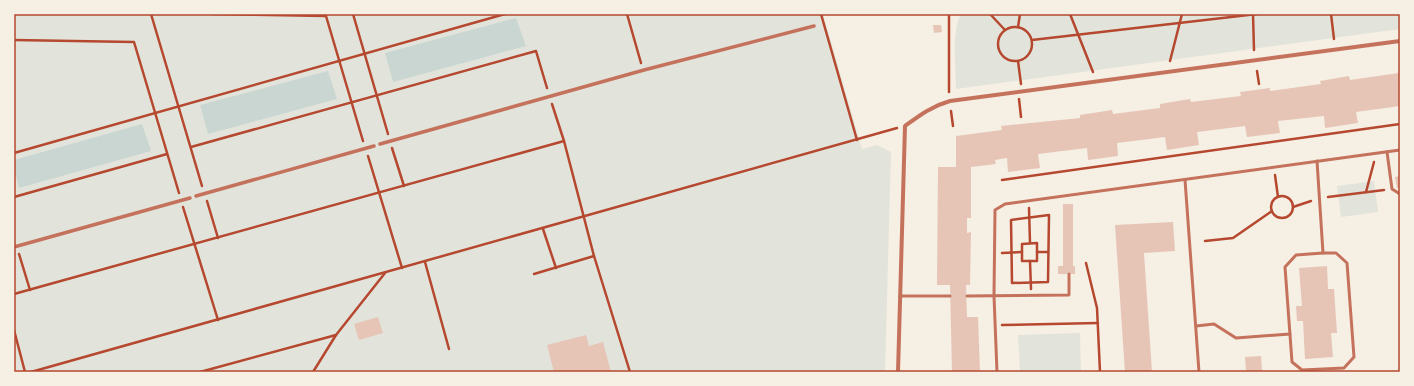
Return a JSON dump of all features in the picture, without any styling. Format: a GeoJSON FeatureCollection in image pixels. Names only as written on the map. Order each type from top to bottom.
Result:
{"type":"FeatureCollection","features":[{"type":"Feature","properties":{"kind":"street"},"geometry":{"type":"LineString","coordinates":[[380,144],[644,70],[814,26]]}},
{"type":"Feature","properties":{"kind":"street"},"geometry":{"type":"LineString","coordinates":[[898,372],[905,126],[926,111],[936,105],[950,101],[1020,93],[1400,40]]}},
{"type":"Feature","properties":{"kind":"street"},"geometry":{"type":"LineString","coordinates":[[196,196],[374,146]]}},
{"type":"Feature","properties":{"kind":"street"},"geometry":{"type":"LineString","coordinates":[[16,247],[190,198]]}},
{"type":"Feature","properties":{"kind":"lane"},"geometry":{"type":"LineString","coordinates":[[997,372],[994,296],[995,210],[1005,204],[1400,150]]}},
{"type":"Feature","properties":{"kind":"lane"},"geometry":{"type":"LineString","coordinates":[[1387,152],[1392,189],[1400,194]]}},
{"type":"Feature","properties":{"kind":"lane"},"geometry":{"type":"LineString","coordinates":[[1317,161],[1323,254]]}},
{"type":"Feature","properties":{"kind":"lane"},"geometry":{"type":"LineString","coordinates":[[1185,180],[1199,372]]}},
{"type":"Feature","properties":{"kind":"lane"},"geometry":{"type":"LineString","coordinates":[[1336,253],[1347,263],[1354,357],[1344,368],[1302,370],[1292,362],[1285,267],[1296,255],[1323,254],[1336,253]]}},
{"type":"Feature","properties":{"kind":"lane"},"geometry":{"type":"LineString","coordinates":[[967,296],[1069,294],[1069,274]]}},
{"type":"Feature","properties":{"kind":"lane"},"geometry":{"type":"LineString","coordinates":[[899,296],[950,296]]}},
{"type":"Feature","properties":{"kind":"lane"},"geometry":{"type":"LineString","coordinates":[[1196,326],[1214,324],[1236,338],[1290,334]]}},
{"type":"Feature","properties":{"kind":"path"},"geometry":{"type":"LineString","coordinates":[[151,14],[191,147],[536,51],[564,141],[594,256],[630,372]]}},
{"type":"Feature","properties":{"kind":"path"},"geometry":{"type":"LineString","coordinates":[[212,14],[326,16],[402,268]]}},
{"type":"Feature","properties":{"kind":"path"},"geometry":{"type":"LineString","coordinates":[[353,14],[376,96],[404,186]]}},
{"type":"Feature","properties":{"kind":"path"},"geometry":{"type":"LineString","coordinates":[[14,153],[505,14]]}},
{"type":"Feature","properties":{"kind":"path"},"geometry":{"type":"LineString","coordinates":[[627,14],[644,70]]}},
{"type":"Feature","properties":{"kind":"path"},"geometry":{"type":"LineString","coordinates":[[821,14],[858,140]]}},
{"type":"Feature","properties":{"kind":"path"},"geometry":{"type":"LineString","coordinates":[[949,14],[949,92]]}},
{"type":"Feature","properties":{"kind":"path"},"geometry":{"type":"LineString","coordinates":[[990,14],[1005,30]]}},
{"type":"Feature","properties":{"kind":"path"},"geometry":{"type":"LineString","coordinates":[[1018,27],[1020,14]]}},
{"type":"Feature","properties":{"kind":"path"},"geometry":{"type":"LineString","coordinates":[[1070,14],[1093,72]]}},
{"type":"Feature","properties":{"kind":"path"},"geometry":{"type":"LineString","coordinates":[[1170,61],[1182,14]]}},
{"type":"Feature","properties":{"kind":"path"},"geometry":{"type":"LineString","coordinates":[[1253,14],[1254,50]]}},
{"type":"Feature","properties":{"kind":"path"},"geometry":{"type":"LineString","coordinates":[[1032,40],[1257,14]]}},
{"type":"Feature","properties":{"kind":"path"},"geometry":{"type":"LineString","coordinates":[[1331,14],[1334,39]]}},
{"type":"Feature","properties":{"kind":"path"},"geometry":{"type":"LineString","coordinates":[[1018,27],[1028,32],[1032,40],[1030,52],[1023,59],[1018,61],[1006,58],[999,48],[1000,36],[1005,30],[1018,27]]}},
{"type":"Feature","properties":{"kind":"path"},"geometry":{"type":"LineString","coordinates":[[14,40],[134,42],[218,320]]}},
{"type":"Feature","properties":{"kind":"path"},"geometry":{"type":"LineString","coordinates":[[1018,61],[1021,117]]}},
{"type":"Feature","properties":{"kind":"path"},"geometry":{"type":"LineString","coordinates":[[1257,71],[1259,84]]}},
{"type":"Feature","properties":{"kind":"path"},"geometry":{"type":"LineString","coordinates":[[951,111],[953,126]]}},
{"type":"Feature","properties":{"kind":"path"},"geometry":{"type":"LineString","coordinates":[[1002,180],[1400,124]]}},
{"type":"Feature","properties":{"kind":"path"},"geometry":{"type":"LineString","coordinates":[[31,372],[905,126]]}},
{"type":"Feature","properties":{"kind":"path"},"geometry":{"type":"LineString","coordinates":[[14,294],[564,141]]}},
{"type":"Feature","properties":{"kind":"path"},"geometry":{"type":"LineString","coordinates":[[1366,192],[1376,153]]}},
{"type":"Feature","properties":{"kind":"path"},"geometry":{"type":"LineString","coordinates":[[14,197],[167,154]]}},
{"type":"Feature","properties":{"kind":"path"},"geometry":{"type":"LineString","coordinates":[[1274,167],[1278,197],[1272,204],[1272,211],[1276,216],[1286,218],[1290,215],[1293,207],[1291,201],[1288,198],[1278,197]]}},
{"type":"Feature","properties":{"kind":"path"},"geometry":{"type":"LineString","coordinates":[[1293,207],[1320,198],[1375,191]]}},
{"type":"Feature","properties":{"kind":"path"},"geometry":{"type":"LineString","coordinates":[[1028,201],[1030,243]]}},
{"type":"Feature","properties":{"kind":"path"},"geometry":{"type":"LineString","coordinates":[[1205,241],[1233,238],[1272,211]]}},
{"type":"Feature","properties":{"kind":"path"},"geometry":{"type":"LineString","coordinates":[[1049,215],[1048,282],[1012,283],[1011,220],[1029,218],[1049,215]]}},
{"type":"Feature","properties":{"kind":"path"},"geometry":{"type":"LineString","coordinates":[[543,228],[556,268]]}},
{"type":"Feature","properties":{"kind":"path"},"geometry":{"type":"LineString","coordinates":[[1036,243],[1037,252],[1037,261],[1022,261],[1022,244],[1036,243]]}},
{"type":"Feature","properties":{"kind":"path"},"geometry":{"type":"LineString","coordinates":[[16,247],[30,290]]}},
{"type":"Feature","properties":{"kind":"path"},"geometry":{"type":"LineString","coordinates":[[995,253],[1022,252]]}},
{"type":"Feature","properties":{"kind":"path"},"geometry":{"type":"LineString","coordinates":[[1037,252],[1048,252]]}},
{"type":"Feature","properties":{"kind":"path"},"geometry":{"type":"LineString","coordinates":[[534,274],[594,256]]}},
{"type":"Feature","properties":{"kind":"path"},"geometry":{"type":"LineString","coordinates":[[1030,261],[1031,295]]}},
{"type":"Feature","properties":{"kind":"path"},"geometry":{"type":"LineString","coordinates":[[425,262],[449,349]]}},
{"type":"Feature","properties":{"kind":"path"},"geometry":{"type":"LineString","coordinates":[[1086,263],[1097,308],[1100,372]]}},
{"type":"Feature","properties":{"kind":"path"},"geometry":{"type":"LineString","coordinates":[[313,372],[336,335],[386,273]]}},
{"type":"Feature","properties":{"kind":"path"},"geometry":{"type":"LineString","coordinates":[[996,326],[1098,323]]}},
{"type":"Feature","properties":{"kind":"path"},"geometry":{"type":"LineString","coordinates":[[14,330],[25,372]]}},
{"type":"Feature","properties":{"kind":"path"},"geometry":{"type":"LineString","coordinates":[[200,372],[336,335]]}},
{"type":"Feature","properties":{"kind":"shaded area"},"geometry":{"type":"Polygon","coordinates":[[[14,14],[823,14],[862,149],[877,145],[891,152],[885,372],[14,372],[14,14]]]}},
{"type":"Feature","properties":{"kind":"shaded area"},"geometry":{"type":"Polygon","coordinates":[[[961,14],[1400,14],[1400,29],[956,89],[955,40],[961,14]]]}},
{"type":"Feature","properties":{"kind":"shaded area"},"geometry":{"type":"Polygon","coordinates":[[[516,18],[526,46],[393,82],[385,53],[516,18]]]}},
{"type":"Feature","properties":{"kind":"shaded area"},"geometry":{"type":"Polygon","coordinates":[[[328,71],[337,99],[208,134],[200,105],[328,71]]]}},
{"type":"Feature","properties":{"kind":"shaded area"},"geometry":{"type":"Polygon","coordinates":[[[142,124],[151,151],[19,188],[14,168],[14,160],[142,124]]]}},
{"type":"Feature","properties":{"kind":"shaded area"},"geometry":{"type":"Polygon","coordinates":[[[1374,181],[1378,212],[1341,217],[1337,186],[1374,181]]]}},
{"type":"Feature","properties":{"kind":"shaded area"},"geometry":{"type":"Polygon","coordinates":[[[1080,333],[1081,372],[1020,372],[1018,335],[1080,333]]]}},
{"type":"Feature","properties":{"kind":"building"},"geometry":{"type":"Polygon","coordinates":[[[933,25],[941,25],[942,32],[934,33],[933,25]]]}},
{"type":"Feature","properties":{"kind":"building"},"geometry":{"type":"Polygon","coordinates":[[[1398,69],[1400,69],[1400,106],[1356,112],[1358,123],[1325,128],[1324,116],[1278,121],[1280,133],[1247,137],[1245,126],[1197,132],[1199,145],[1167,150],[1165,137],[1117,143],[1118,156],[1088,160],[1087,148],[1038,154],[1040,168],[1008,172],[1007,158],[995,160],[996,164],[971,167],[971,218],[967,218],[967,233],[971,232],[970,285],[966,285],[967,317],[978,317],[980,372],[952,372],[950,285],[937,285],[938,167],[956,167],[956,136],[1002,130],[1001,126],[1080,118],[1080,115],[1112,110],[1113,114],[1160,108],[1160,104],[1190,99],[1191,102],[1241,96],[1240,92],[1270,88],[1270,91],[1321,84],[1320,81],[1349,76],[1350,80],[1399,73],[1398,69]]]}},
{"type":"Feature","properties":{"kind":"building"},"geometry":{"type":"Polygon","coordinates":[[[1400,176],[1400,188],[1397,188],[1395,177],[1400,176]]]}},
{"type":"Feature","properties":{"kind":"building"},"geometry":{"type":"Polygon","coordinates":[[[1063,204],[1073,204],[1073,266],[1075,266],[1075,274],[1058,274],[1058,266],[1063,266],[1063,204]]]}},
{"type":"Feature","properties":{"kind":"building"},"geometry":{"type":"Polygon","coordinates":[[[1173,222],[1175,251],[1144,253],[1152,372],[1125,372],[1115,225],[1173,222]]]}},
{"type":"Feature","properties":{"kind":"building"},"geometry":{"type":"Polygon","coordinates":[[[1327,266],[1328,289],[1334,289],[1337,333],[1331,333],[1333,357],[1305,359],[1303,321],[1297,321],[1296,306],[1302,306],[1299,268],[1327,266]]]}},
{"type":"Feature","properties":{"kind":"building"},"geometry":{"type":"Polygon","coordinates":[[[378,317],[383,333],[359,340],[354,324],[378,317]]]}},
{"type":"Feature","properties":{"kind":"building"},"geometry":{"type":"Polygon","coordinates":[[[586,335],[589,346],[603,342],[611,372],[554,372],[547,345],[586,335]]]}},
{"type":"Feature","properties":{"kind":"building"},"geometry":{"type":"Polygon","coordinates":[[[1261,356],[1262,371],[1246,371],[1245,357],[1261,356]]]}}]}
